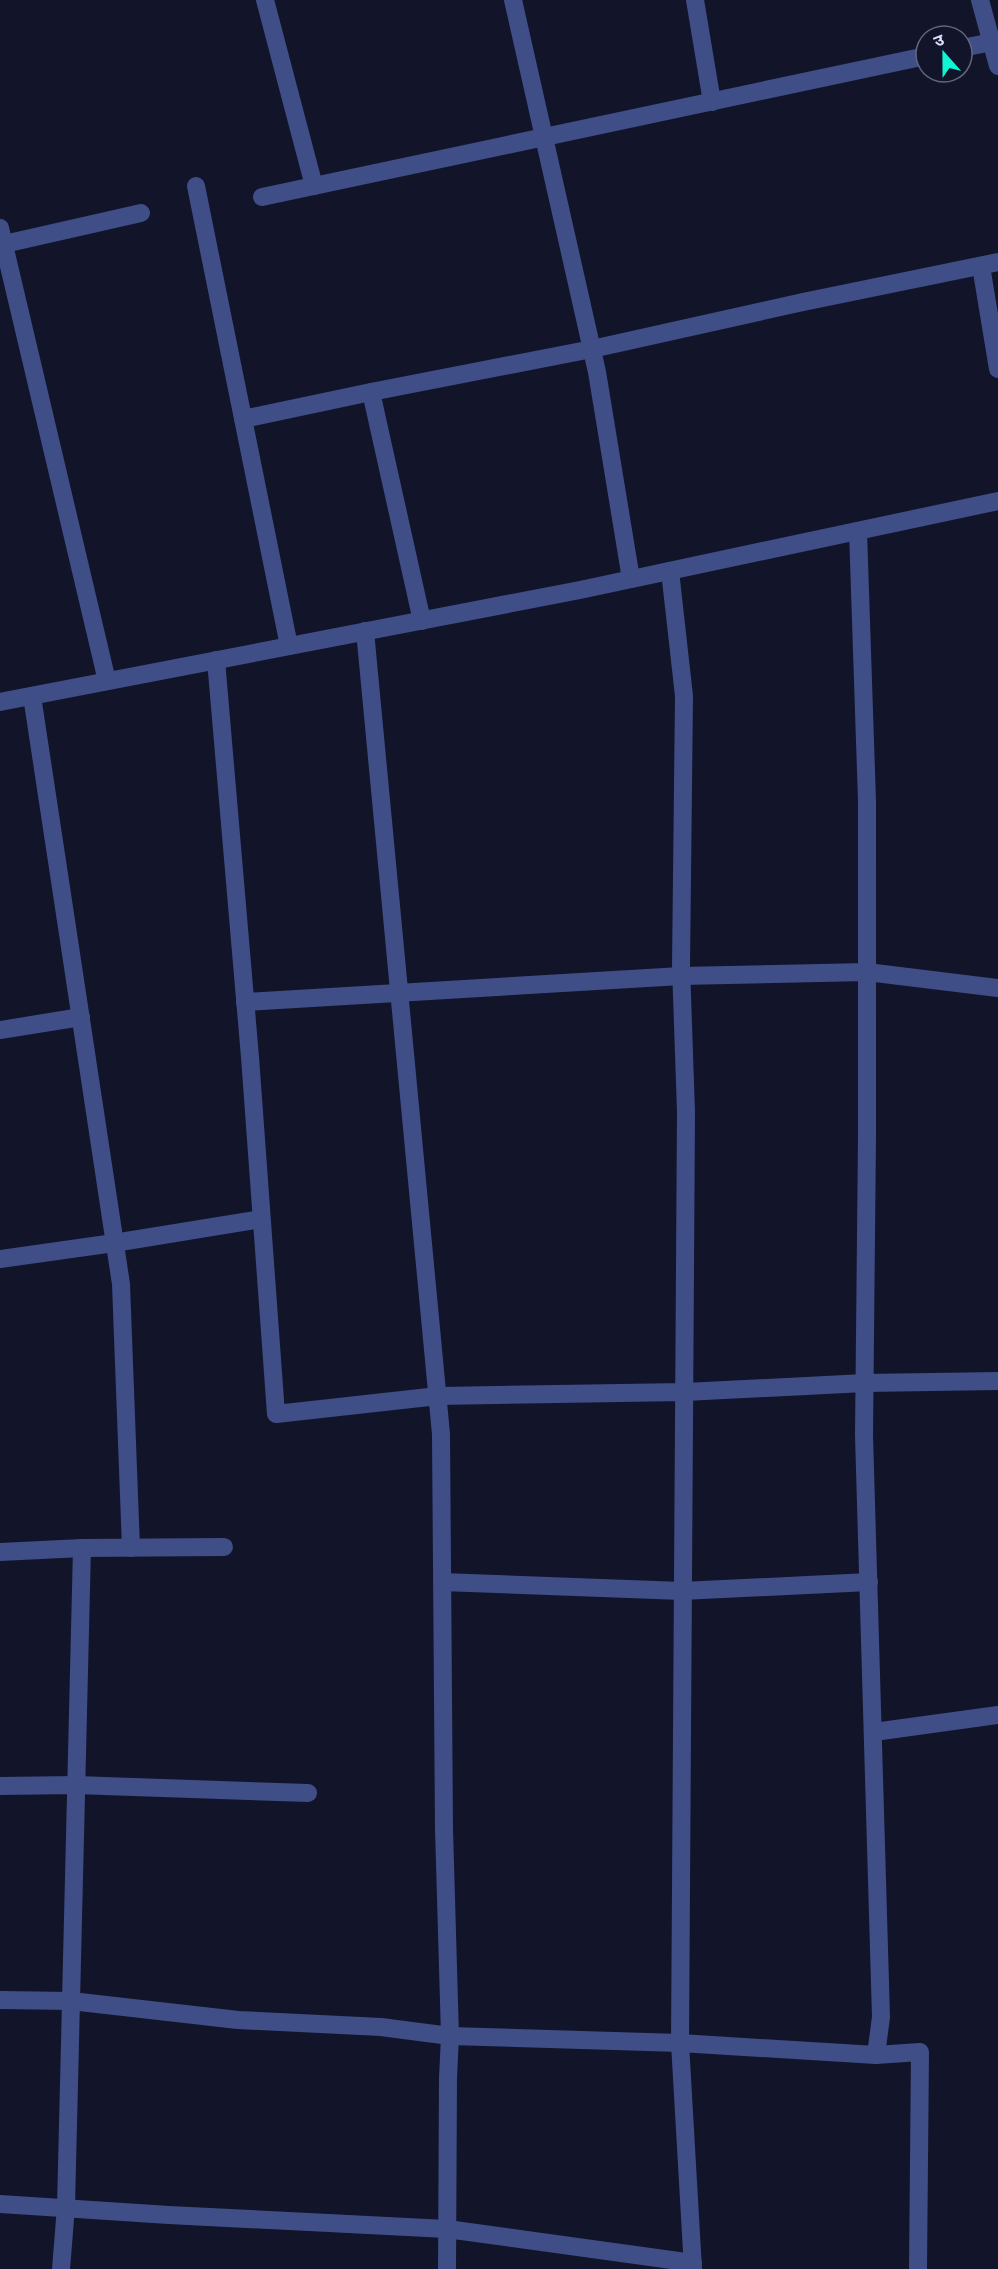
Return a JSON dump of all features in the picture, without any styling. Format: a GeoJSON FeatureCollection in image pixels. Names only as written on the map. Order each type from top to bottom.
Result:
{"type":"FeatureCollection","features":[{"type":"Feature","properties":{"kind":"street"},"geometry":{"type":"LineString","coordinates":[[265,0],[314,186]]}},
{"type":"Feature","properties":{"kind":"street"},"geometry":{"type":"LineString","coordinates":[[513,0],[592,349],[631,579]]}},
{"type":"Feature","properties":{"kind":"street"},"geometry":{"type":"LineString","coordinates":[[695,0],[712,102]]}},
{"type":"Feature","properties":{"kind":"street"},"geometry":{"type":"LineString","coordinates":[[980,0],[998,66]]}},
{"type":"Feature","properties":{"kind":"street"},"geometry":{"type":"LineString","coordinates":[[974,46],[992,42]]}},
{"type":"Feature","properties":{"kind":"street"},"geometry":{"type":"LineString","coordinates":[[262,198],[914,59]]}},
{"type":"Feature","properties":{"kind":"street"},"geometry":{"type":"LineString","coordinates":[[196,186],[289,646]]}},
{"type":"Feature","properties":{"kind":"street"},"geometry":{"type":"LineString","coordinates":[[108,681],[1,239],[141,213]]}},
{"type":"Feature","properties":{"kind":"street"},"geometry":{"type":"LineString","coordinates":[[243,420],[371,392],[592,349],[989,264],[998,369]]}},
{"type":"Feature","properties":{"kind":"street"},"geometry":{"type":"LineString","coordinates":[[371,392],[422,621]]}},
{"type":"Feature","properties":{"kind":"street"},"geometry":{"type":"LineString","coordinates":[[0,702],[631,579],[998,501]]}},
{"type":"Feature","properties":{"kind":"street"},"geometry":{"type":"LineString","coordinates":[[858,531],[867,801],[864,1435],[881,2017],[876,2055]]}},
{"type":"Feature","properties":{"kind":"street"},"geometry":{"type":"LineString","coordinates":[[0,2204],[447,2229],[693,2266],[680,2043],[686,1112],[681,976],[684,696],[670,571]]}},
{"type":"Feature","properties":{"kind":"street"},"geometry":{"type":"LineString","coordinates":[[365,631],[441,1434],[444,1829],[450,2036],[447,2078],[447,2269]]}},
{"type":"Feature","properties":{"kind":"street"},"geometry":{"type":"LineString","coordinates":[[216,660],[276,1414],[438,1396],[685,1392],[865,1383],[998,1381]]}},
{"type":"Feature","properties":{"kind":"street"},"geometry":{"type":"LineString","coordinates":[[32,696],[121,1284],[130,1548]]}},
{"type":"Feature","properties":{"kind":"street"},"geometry":{"type":"LineString","coordinates":[[245,1002],[681,976],[867,972],[998,988]]}},
{"type":"Feature","properties":{"kind":"street"},"geometry":{"type":"LineString","coordinates":[[0,1030],[81,1017]]}},
{"type":"Feature","properties":{"kind":"street"},"geometry":{"type":"LineString","coordinates":[[0,1259],[261,1219]]}},
{"type":"Feature","properties":{"kind":"street"},"geometry":{"type":"LineString","coordinates":[[0,1552],[82,1548],[224,1547]]}},
{"type":"Feature","properties":{"kind":"street"},"geometry":{"type":"LineString","coordinates":[[61,2269],[66,2207],[82,1548]]}},
{"type":"Feature","properties":{"kind":"street"},"geometry":{"type":"LineString","coordinates":[[442,1582],[683,1590],[869,1582]]}},
{"type":"Feature","properties":{"kind":"street"},"geometry":{"type":"LineString","coordinates":[[874,1732],[998,1715]]}},
{"type":"Feature","properties":{"kind":"street"},"geometry":{"type":"LineString","coordinates":[[0,1786],[76,1785],[308,1792]]}},
{"type":"Feature","properties":{"kind":"street"},"geometry":{"type":"LineString","coordinates":[[0,2000],[71,2001],[238,2020],[381,2028],[450,2036],[680,2043],[876,2055],[920,2052],[918,2269]]}}]}
